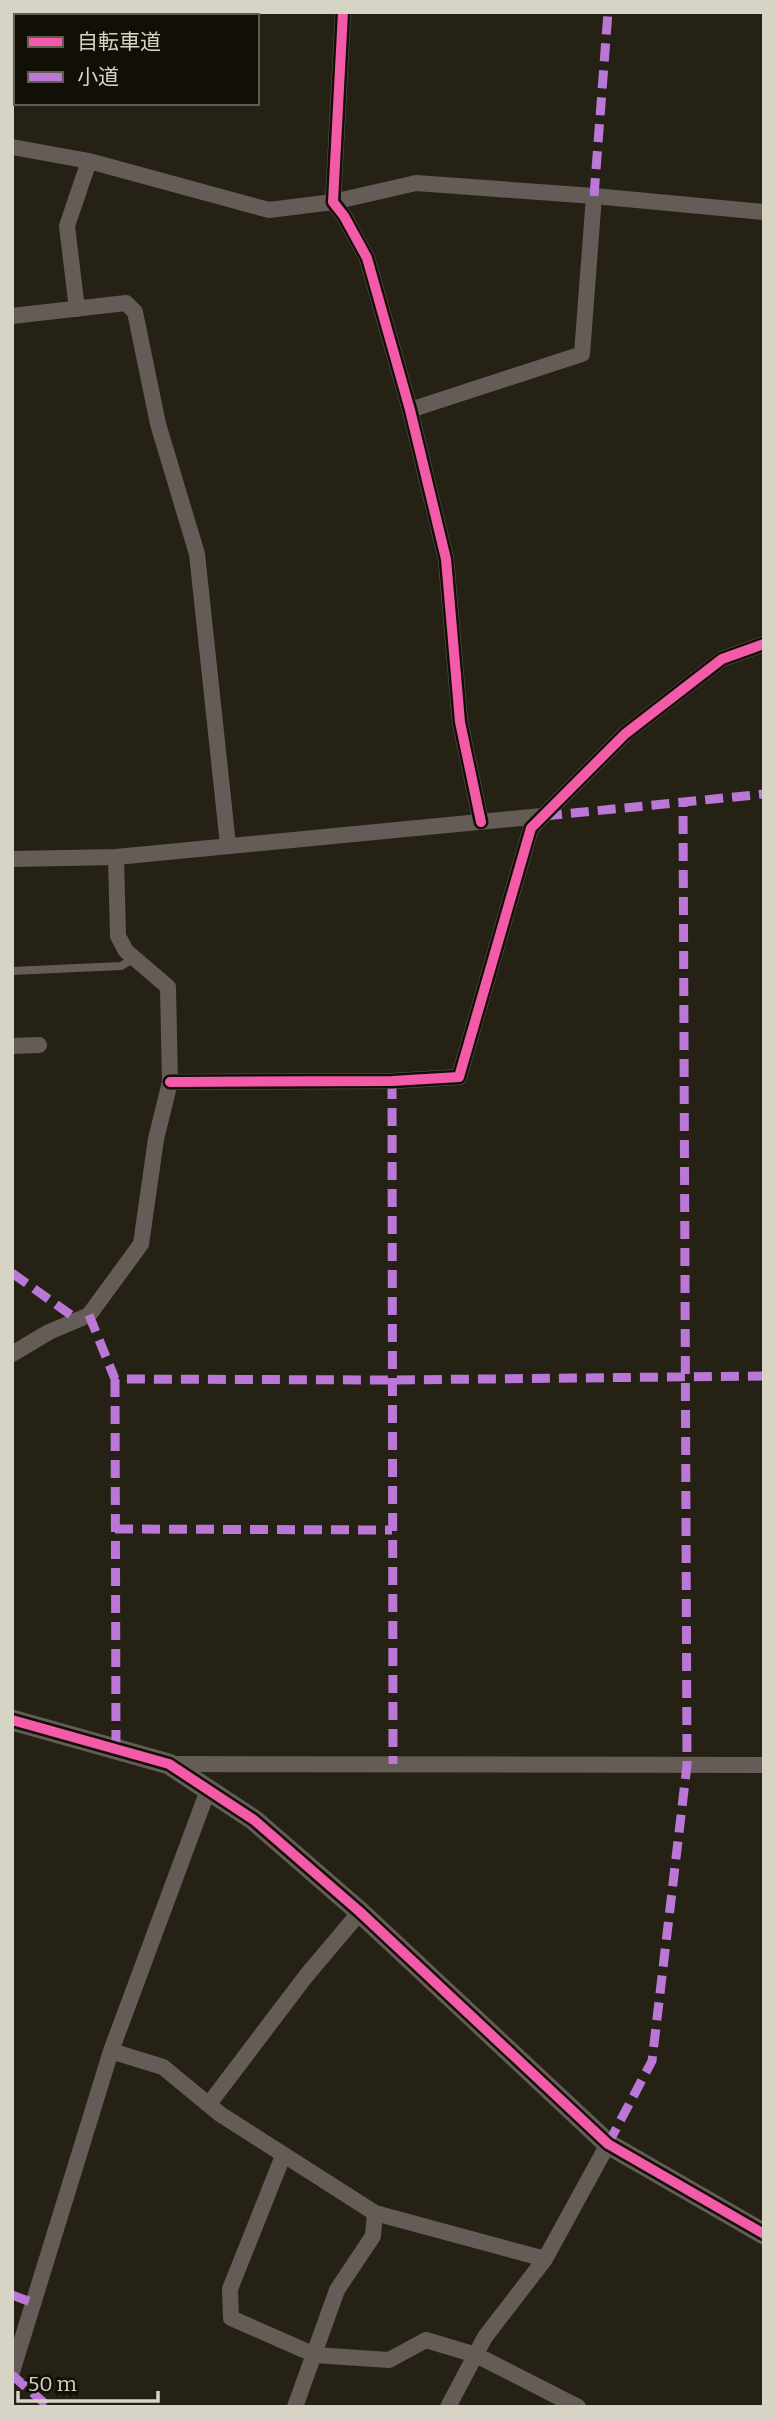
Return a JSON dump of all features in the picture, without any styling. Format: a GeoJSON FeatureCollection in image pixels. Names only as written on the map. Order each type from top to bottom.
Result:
{"type":"FeatureCollection","features":[{"type":"Feature","properties":{"kind":"street"},"geometry":{"type":"LineString","coordinates":[[343,12],[333,201],[367,258],[410,410],[446,559],[460,722],[481,822]]}},
{"type":"Feature","properties":{"kind":"street"},"geometry":{"type":"LineString","coordinates":[[12,147],[89,161],[269,210],[333,201],[416,183],[764,212]]}},
{"type":"Feature","properties":{"kind":"street"},"geometry":{"type":"LineString","coordinates":[[78,309],[67,226],[89,161]]}},
{"type":"Feature","properties":{"kind":"street"},"geometry":{"type":"LineString","coordinates":[[410,410],[582,354],[594,196]]}},
{"type":"Feature","properties":{"kind":"street"},"geometry":{"type":"LineString","coordinates":[[12,316],[126,303],[135,312],[158,424],[197,554],[228,845]]}},
{"type":"Feature","properties":{"kind":"street"},"geometry":{"type":"LineString","coordinates":[[170,1083],[392,1081],[459,1077],[531,828],[635,725],[722,659],[764,645]]}},
{"type":"Feature","properties":{"kind":"street"},"geometry":{"type":"LineString","coordinates":[[12,859],[116,857],[542,816]]}},
{"type":"Feature","properties":{"kind":"street"},"geometry":{"type":"LineString","coordinates":[[12,1354],[49,1332],[89,1315],[141,1244],[156,1139],[170,1083],[168,987],[125,951],[118,936],[116,857]]}},
{"type":"Feature","properties":{"kind":"street"},"geometry":{"type":"LineString","coordinates":[[12,1046],[39,1045]]}},
{"type":"Feature","properties":{"kind":"street"},"geometry":{"type":"LineString","coordinates":[[12,1720],[169,1764],[764,1765]]}},
{"type":"Feature","properties":{"kind":"street"},"geometry":{"type":"LineString","coordinates":[[169,1764],[254,1820],[360,1912],[608,2144],[764,2234]]}},
{"type":"Feature","properties":{"kind":"street"},"geometry":{"type":"LineString","coordinates":[[12,2372],[111,2051],[208,1790]]}},
{"type":"Feature","properties":{"kind":"street"},"geometry":{"type":"LineString","coordinates":[[209,2104],[306,1976],[360,1912]]}},
{"type":"Feature","properties":{"kind":"street"},"geometry":{"type":"LineString","coordinates":[[111,2051],[163,2067],[220,2114],[375,2213],[545,2259]]}},
{"type":"Feature","properties":{"kind":"street"},"geometry":{"type":"LineString","coordinates":[[447,2407],[485,2337],[545,2259],[608,2144]]}},
{"type":"Feature","properties":{"kind":"street"},"geometry":{"type":"LineString","coordinates":[[283,2155],[230,2289],[231,2318],[316,2355],[388,2360],[426,2340],[476,2355],[578,2407]]}},
{"type":"Feature","properties":{"kind":"street"},"geometry":{"type":"LineString","coordinates":[[295,2407],[316,2355],[337,2290],[373,2236],[375,2213]]}},
{"type":"Feature","properties":{"kind":"lane"},"geometry":{"type":"LineString","coordinates":[[12,971],[121,965],[134,958]]}},
{"type":"Feature","properties":{"kind":"marked path"},"geometry":{"type":"LineString","coordinates":[[594,196],[608,12]]}},
{"type":"Feature","properties":{"kind":"marked path"},"geometry":{"type":"LineString","coordinates":[[544,816],[764,794]]}},
{"type":"Feature","properties":{"kind":"marked path"},"geometry":{"type":"LineString","coordinates":[[608,2144],[652,2061],[687,1765],[683,803]]}},
{"type":"Feature","properties":{"kind":"marked path"},"geometry":{"type":"LineString","coordinates":[[392,1081],[393,1764]]}},
{"type":"Feature","properties":{"kind":"marked path"},"geometry":{"type":"LineString","coordinates":[[12,1273],[78,1320]]}},
{"type":"Feature","properties":{"kind":"marked path"},"geometry":{"type":"LineString","coordinates":[[89,1315],[115,1379],[392,1380],[764,1376]]}},
{"type":"Feature","properties":{"kind":"marked path"},"geometry":{"type":"LineString","coordinates":[[115,1379],[116,1749]]}},
{"type":"Feature","properties":{"kind":"marked path"},"geometry":{"type":"LineString","coordinates":[[115,1529],[392,1530]]}},
{"type":"Feature","properties":{"kind":"marked path"},"geometry":{"type":"LineString","coordinates":[[12,2295],[34,2303]]}},
{"type":"Feature","properties":{"kind":"marked path"},"geometry":{"type":"LineString","coordinates":[[12,2375],[49,2407]]}},
{"type":"Feature","properties":{"kind":"cycle path"},"geometry":{"type":"LineString","coordinates":[[343,12],[333,202],[344,216],[367,258],[410,410],[446,559],[460,722],[481,822]]}},
{"type":"Feature","properties":{"kind":"cycle path"},"geometry":{"type":"LineString","coordinates":[[170,1082],[392,1081],[459,1077],[531,828],[625,734],[722,659],[764,644]]}},
{"type":"Feature","properties":{"kind":"cycle path"},"geometry":{"type":"LineString","coordinates":[[12,1720],[169,1764],[254,1820],[360,1912],[608,2144],[764,2234]]}}]}
